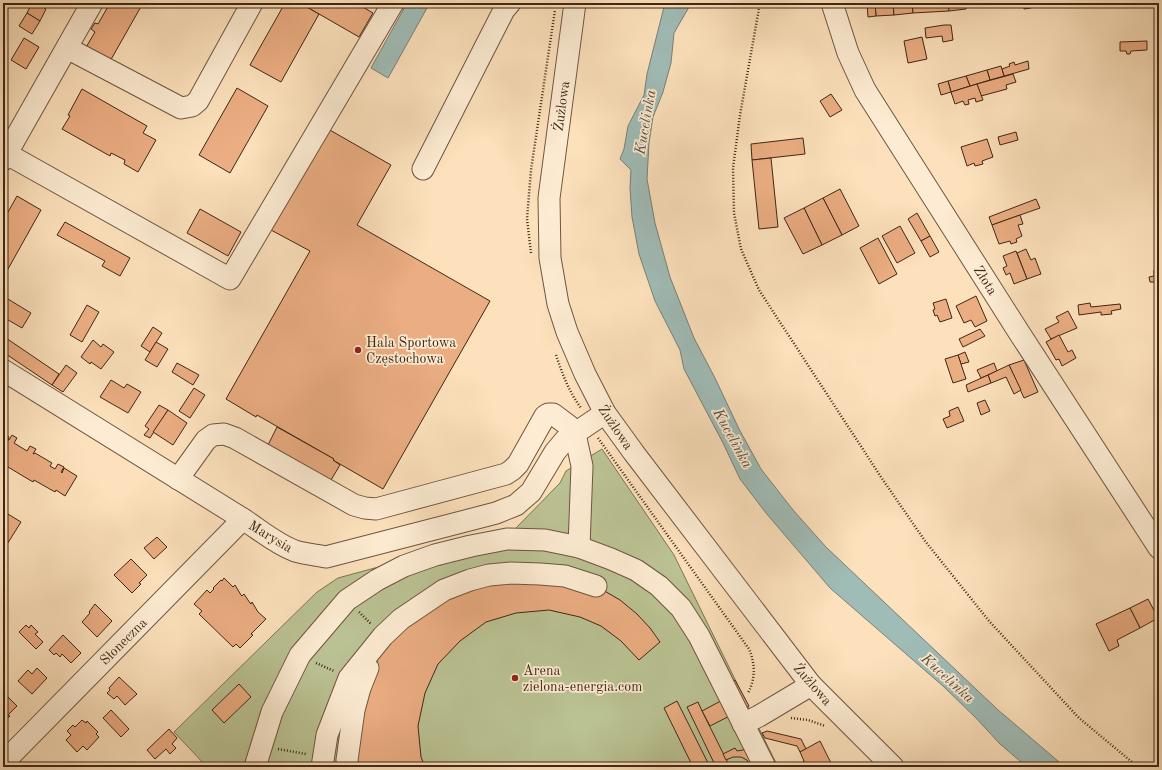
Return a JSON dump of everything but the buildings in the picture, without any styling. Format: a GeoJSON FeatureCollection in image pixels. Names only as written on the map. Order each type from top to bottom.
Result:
{"type":"FeatureCollection","features":[{"type":"Feature","properties":{"kind":"street"},"geometry":{"type":"LineString","coordinates":[[92,3],[5,157],[230,279],[393,3]]}},
{"type":"Feature","properties":{"kind":"street"},"geometry":{"type":"LineString","coordinates":[[67,48],[181,108],[192,106],[198,101],[252,3]]}},
{"type":"Feature","properties":{"kind":"street"},"geometry":{"type":"LineString","coordinates":[[423,169],[504,10],[510,3]]}},
{"type":"Feature","properties":{"kind":"street","name":"Złota"},"geometry":{"type":"LineString","coordinates":[[832,3],[848,53],[865,90],[1020,334],[1159,548]]}},
{"type":"Feature","properties":{"kind":"street","name":"Żużlowa"},"geometry":{"type":"LineString","coordinates":[[566,5],[549,198],[550,258],[558,304],[567,332],[585,374],[590,423],[811,685],[893,767]]}},
{"type":"Feature","properties":{"kind":"street","name":"Marysia"},"geometry":{"type":"LineString","coordinates":[[3,370],[276,541],[294,551],[308,555],[326,557],[496,514],[516,505],[532,492],[555,452],[565,440],[590,423]]}},
{"type":"Feature","properties":{"kind":"street"},"geometry":{"type":"LineString","coordinates":[[178,479],[206,440],[213,435],[224,434],[235,438],[354,505],[376,509],[506,474],[518,464],[545,416],[548,414],[553,414],[569,426],[590,423],[582,466],[579,547]]}},
{"type":"Feature","properties":{"kind":"street","name":"Słoneczna"},"geometry":{"type":"LineString","coordinates":[[3,763],[243,519]]}},
{"type":"Feature","properties":{"kind":"street"},"geometry":{"type":"LineString","coordinates":[[255,767],[272,712],[300,655],[347,600],[377,580],[404,566],[435,555],[507,539],[538,539],[579,547],[636,570],[659,586],[681,608],[751,720],[765,767]]}},
{"type":"Feature","properties":{"kind":"street"},"geometry":{"type":"LineString","coordinates":[[322,762],[327,735],[348,678],[383,636],[401,619],[444,590],[470,580],[489,575],[511,573],[565,576],[596,586]]}},
{"type":"Feature","properties":{"kind":"street"},"geometry":{"type":"LineString","coordinates":[[348,767],[347,760],[354,710],[360,688],[383,636]]}},
{"type":"Feature","properties":{"kind":"street"},"geometry":{"type":"LineString","coordinates":[[751,720],[811,685]]}},
{"type":"Feature","properties":{"kind":"path"},"geometry":{"type":"LineString","coordinates":[[760,3],[740,115],[733,168],[734,213],[741,249],[758,290],[929,547],[989,621],[1079,718],[1138,767]]}},
{"type":"Feature","properties":{"kind":"path"},"geometry":{"type":"LineString","coordinates":[[532,260],[527,219],[531,170],[566,5]]}},
{"type":"Feature","properties":{"kind":"path"},"geometry":{"type":"LineString","coordinates":[[555,353],[572,394],[598,437],[749,649],[753,658],[754,668],[752,686],[747,694],[751,720]]}},
{"type":"Feature","properties":{"kind":"path"},"geometry":{"type":"LineString","coordinates":[[347,600],[383,636]]}},
{"type":"Feature","properties":{"kind":"path"},"geometry":{"type":"LineString","coordinates":[[300,655],[348,678]]}},
{"type":"Feature","properties":{"kind":"path"},"geometry":{"type":"LineString","coordinates":[[785,719],[793,718],[804,720],[829,727]]}},
{"type":"Feature","properties":{"kind":"path"},"geometry":{"type":"LineString","coordinates":[[262,746],[322,762]]}},
{"type":"Feature","properties":{"kind":"green space"},"geometry":{"type":"Polygon","coordinates":[[[602,449],[674,555],[778,767],[207,767],[174,732],[317,592],[338,578],[514,530],[560,483],[566,471],[602,449]]]}},
{"type":"Feature","properties":{"kind":"water"},"geometry":{"type":"Polygon","coordinates":[[[407,3],[419,3],[427,8],[388,78],[371,68],[407,3]]]}},
{"type":"Feature","properties":{"kind":"water","name":"Kucelinka"},"geometry":{"type":"Polygon","coordinates":[[[665,3],[689,3],[689,7],[674,33],[671,63],[663,92],[653,117],[649,143],[647,179],[655,223],[670,277],[694,338],[739,429],[761,469],[793,510],[826,547],[997,709],[1065,767],[1027,767],[1000,744],[943,686],[830,588],[766,513],[740,479],[684,369],[680,350],[655,301],[639,254],[632,217],[630,188],[631,170],[620,159],[624,149],[628,126],[644,95],[647,74],[665,3]]]}},
{"type":"Feature","properties":{"kind":"place","name":"Hala Sportowa Częstochowa"},"geometry":{"type":"Point","coordinates":[358,350]}},
{"type":"Feature","properties":{"kind":"place","name":"Arena zielona-energia.com"},"geometry":{"type":"Point","coordinates":[515,678]}}]}
